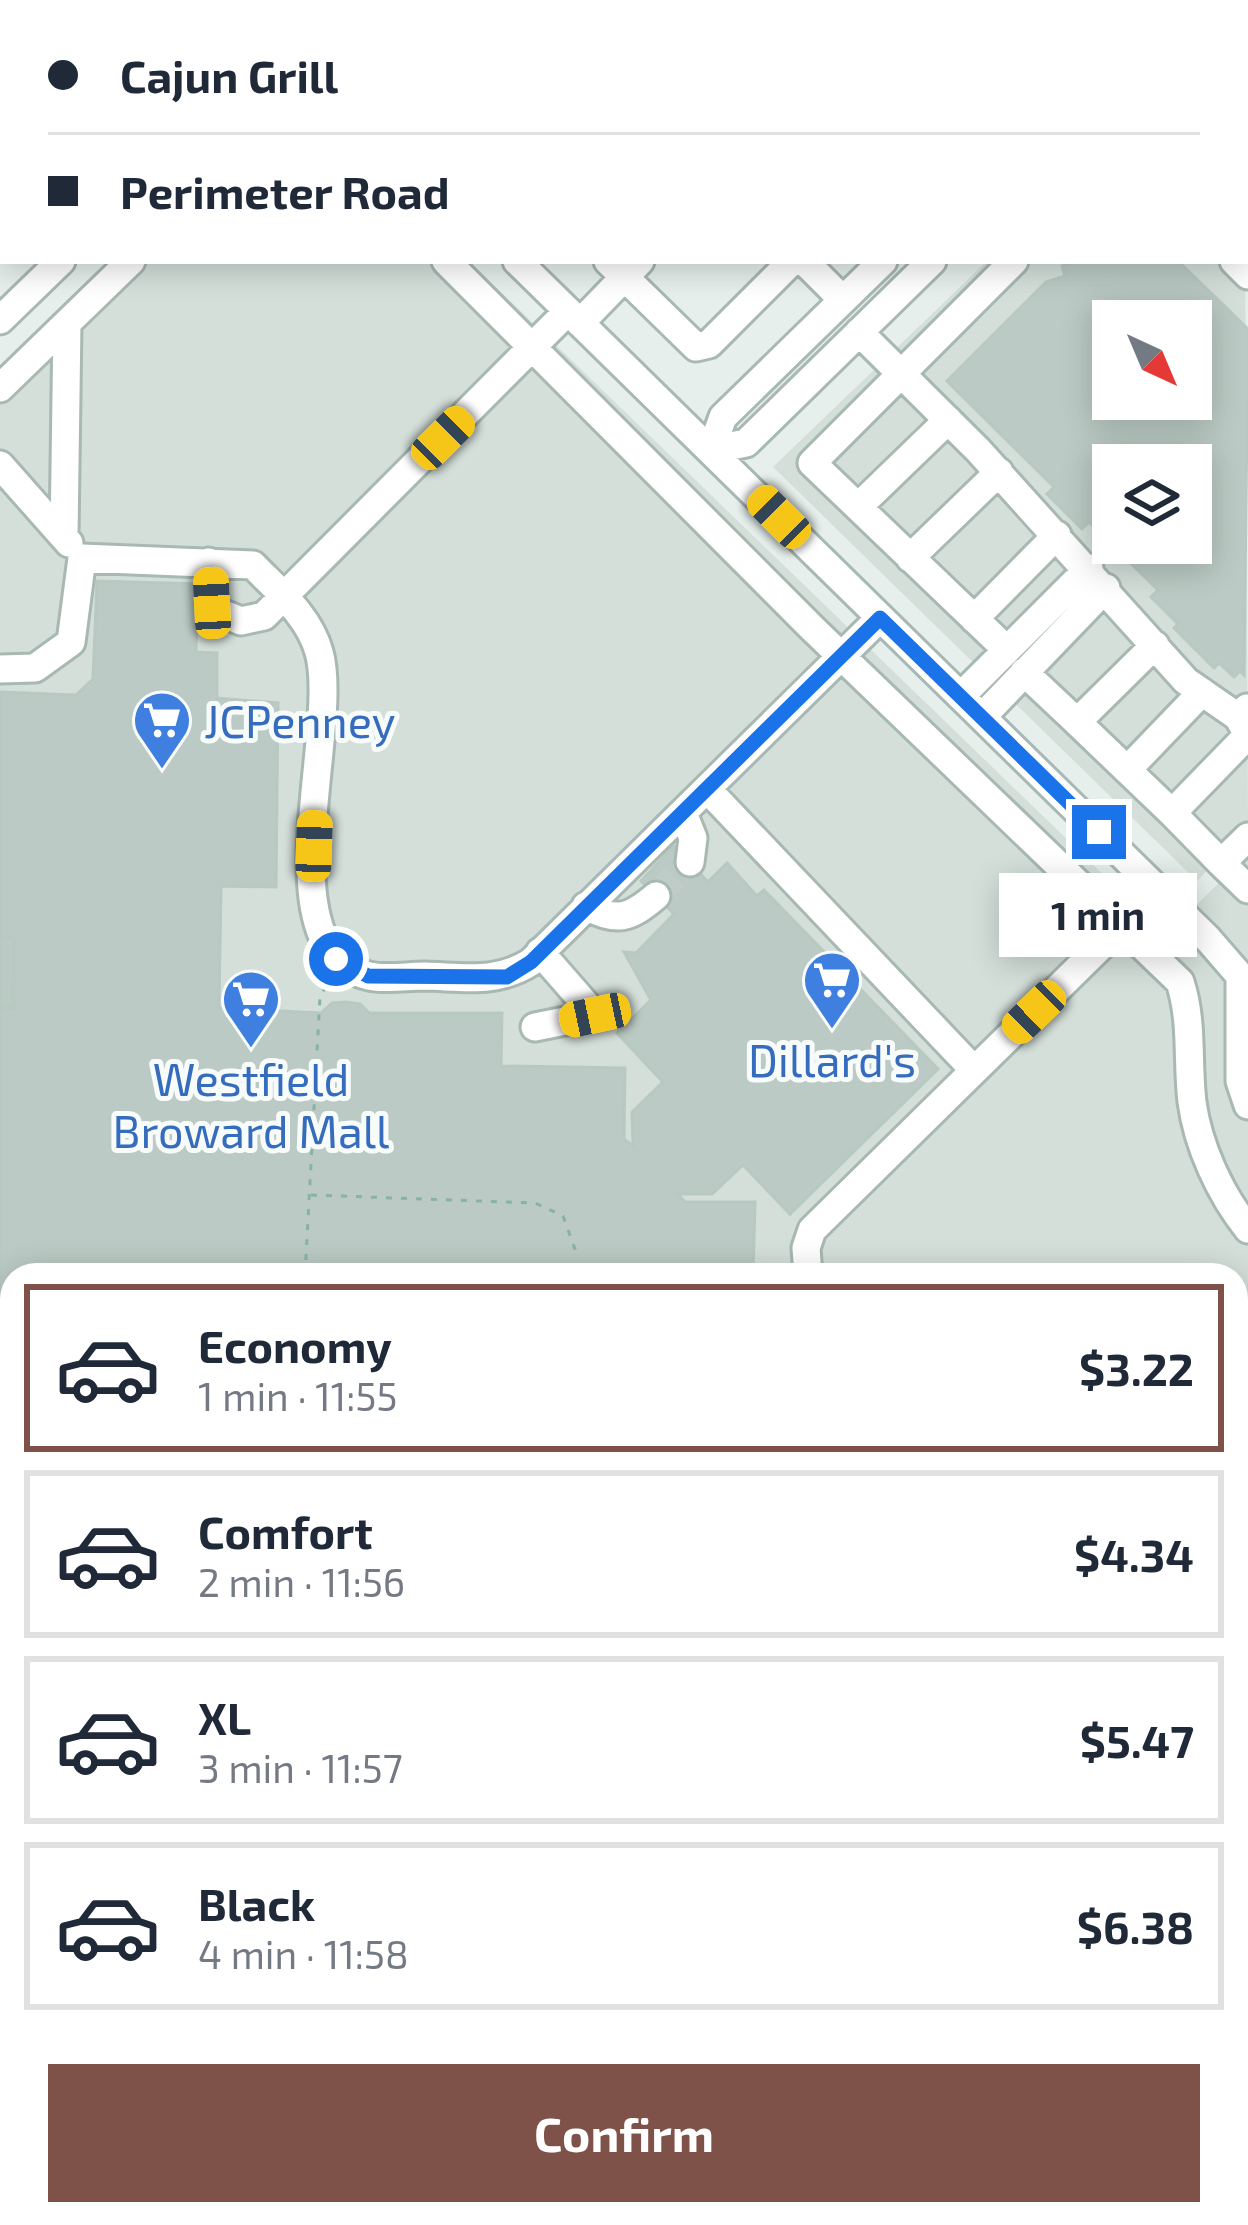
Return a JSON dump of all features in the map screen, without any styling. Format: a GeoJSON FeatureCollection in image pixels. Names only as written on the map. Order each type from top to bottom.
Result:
{"type":"FeatureCollection","features":[{"type":"Feature","properties":{"kind":"street"},"geometry":{"type":"LineString","coordinates":[[0,320],[58,264]]}},
{"type":"Feature","properties":{"kind":"street"},"geometry":{"type":"LineString","coordinates":[[0,388],[127,264]]}},
{"type":"Feature","properties":{"kind":"street"},"geometry":{"type":"LineString","coordinates":[[449,264],[842,656],[1180,982],[1190,1014],[1192,1103],[1204,1152],[1248,1229]]}},
{"type":"Feature","properties":{"kind":"street"},"geometry":{"type":"LineString","coordinates":[[520,264],[1240,976],[1240,1082],[1248,1105]]}},
{"type":"Feature","properties":{"kind":"street"},"geometry":{"type":"LineString","coordinates":[[209,562],[212,603],[227,618],[264,616],[534,347],[574,317],[624,266],[696,346],[709,344],[789,264]]}},
{"type":"Feature","properties":{"kind":"street"},"geometry":{"type":"LineString","coordinates":[[807,264],[843,300]]}},
{"type":"Feature","properties":{"kind":"street"},"geometry":{"type":"LineString","coordinates":[[711,450],[723,417],[880,264],[893,298]]}},
{"type":"Feature","properties":{"kind":"street"},"geometry":{"type":"LineString","coordinates":[[711,450],[746,443],[929,264]]}},
{"type":"Feature","properties":{"kind":"street"},"geometry":{"type":"LineString","coordinates":[[1010,264],[812,463],[1248,889]]}},
{"type":"Feature","properties":{"kind":"street"},"geometry":{"type":"LineString","coordinates":[[0,669],[35,668],[71,642],[67,323]]}},
{"type":"Feature","properties":{"kind":"street"},"geometry":{"type":"LineString","coordinates":[[859,332],[999,472],[1202,692],[1245,714],[1248,735],[1172,813]]}},
{"type":"Feature","properties":{"kind":"street"},"geometry":{"type":"LineString","coordinates":[[858,507],[947,420]]}},
{"type":"Feature","properties":{"kind":"street"},"geometry":{"type":"LineString","coordinates":[[0,465],[73,548],[253,565],[305,620],[321,655],[314,925],[340,962],[368,976],[507,977],[540,952],[880,618]]}},
{"type":"Feature","properties":{"kind":"street"},"geometry":{"type":"LineString","coordinates":[[910,558],[999,472]]}},
{"type":"Feature","properties":{"kind":"street"},"geometry":{"type":"LineString","coordinates":[[974,619],[1057,535]]}},
{"type":"Feature","properties":{"kind":"street"},"geometry":{"type":"LineString","coordinates":[[971,707],[1097,578]]}},
{"type":"Feature","properties":{"kind":"street"},"geometry":{"type":"LineString","coordinates":[[1077,722],[1155,644]]}},
{"type":"Feature","properties":{"kind":"street"},"geometry":{"type":"LineString","coordinates":[[1126,770],[1202,692]]}},
{"type":"Feature","properties":{"kind":"street"},"geometry":{"type":"LineString","coordinates":[[707,789],[974,1070]]}},
{"type":"Feature","properties":{"kind":"street"},"geometry":{"type":"LineString","coordinates":[[683,813],[693,838],[690,862]]}},
{"type":"Feature","properties":{"kind":"street"},"geometry":{"type":"LineString","coordinates":[[1221,863],[1248,837]]}},
{"type":"Feature","properties":{"kind":"street"},"geometry":{"type":"LineString","coordinates":[[807,1263],[812,1230],[1158,890]]}},
{"type":"Feature","properties":{"kind":"street"},"geometry":{"type":"LineString","coordinates":[[586,907],[609,918],[632,916],[656,896]]}},
{"type":"Feature","properties":{"kind":"street"},"geometry":{"type":"LineString","coordinates":[[535,1027],[595,1015],[540,952]]}},
{"type":"Feature","properties":{"kind":"path"},"geometry":{"type":"LineString","coordinates":[[305,1263],[320,998],[340,962]]}},
{"type":"Feature","properties":{"kind":"path"},"geometry":{"type":"LineString","coordinates":[[309,1195],[535,1204],[563,1216],[576,1252]]}},
{"type":"Feature","properties":{"kind":"shaded area"},"geometry":{"type":"Polygon","coordinates":[[[117,264],[472,264],[1166,935],[1248,854],[1248,1263],[0,1263],[0,378],[117,264]]]}},
{"type":"Feature","properties":{"kind":"shaded area"},"geometry":{"type":"Polygon","coordinates":[[[984,264],[1245,264],[1248,827],[1197,881],[773,467],[984,264]]]}},
{"type":"Feature","properties":{"kind":"building"},"geometry":{"type":"Polygon","coordinates":[[[1068,264],[1181,264],[1248,329],[1244,675],[1240,671],[1234,677],[1219,663],[1214,668],[1174,628],[1178,624],[1151,597],[1158,590],[1132,564],[1212,564],[1212,444],[1092,444],[1092,525],[1089,522],[1082,529],[1047,494],[1054,487],[947,381],[1046,282],[1065,276],[1062,266],[1068,264]]]}},
{"type":"Feature","properties":{"kind":"building","name":"Westfield Broward Mall"},"geometry":{"type":"Polygon","coordinates":[[[97,581],[198,584],[196,652],[217,653],[217,698],[278,703],[276,887],[221,886],[219,1008],[321,1013],[332,1003],[346,1002],[360,1004],[369,1013],[502,1013],[501,1066],[625,1068],[624,1139],[633,1146],[632,1112],[663,1082],[617,1033],[651,1000],[624,952],[636,953],[674,914],[641,881],[674,846],[708,882],[727,863],[757,896],[764,890],[938,1069],[790,1214],[743,1165],[712,1194],[678,1194],[685,1202],[755,1202],[753,1263],[0,1263],[0,1009],[14,1009],[14,937],[0,937],[0,692],[76,695],[93,679],[97,581]]]}},
{"type":"Feature","properties":{"kind":"building"},"geometry":{"type":"Polygon","coordinates":[[[0,937],[14,937],[13,1006],[0,1007],[0,937]]]}},
{"type":"Feature","properties":{"kind":"tunnel"},"geometry":{"type":"LineString","coordinates":[[656,896],[690,862]]}},
{"type":"Feature","properties":{"kind":"place","name":"JCPenney"},"geometry":{"type":"Point","coordinates":[162,771]}},
{"type":"Feature","properties":{"kind":"place","name":"Dillard's"},"geometry":{"type":"Point","coordinates":[832,1031]}},
{"type":"Feature","properties":{"kind":"place","name":"Westfield Broward Mall"},"geometry":{"type":"Point","coordinates":[251,1050]}},
{"type":"Feature","properties":{"kind":"route"},"geometry":{"type":"LineString","coordinates":[[336,959],[368,976],[507,977],[531,962],[880,618],[1099,832]]}}]}
